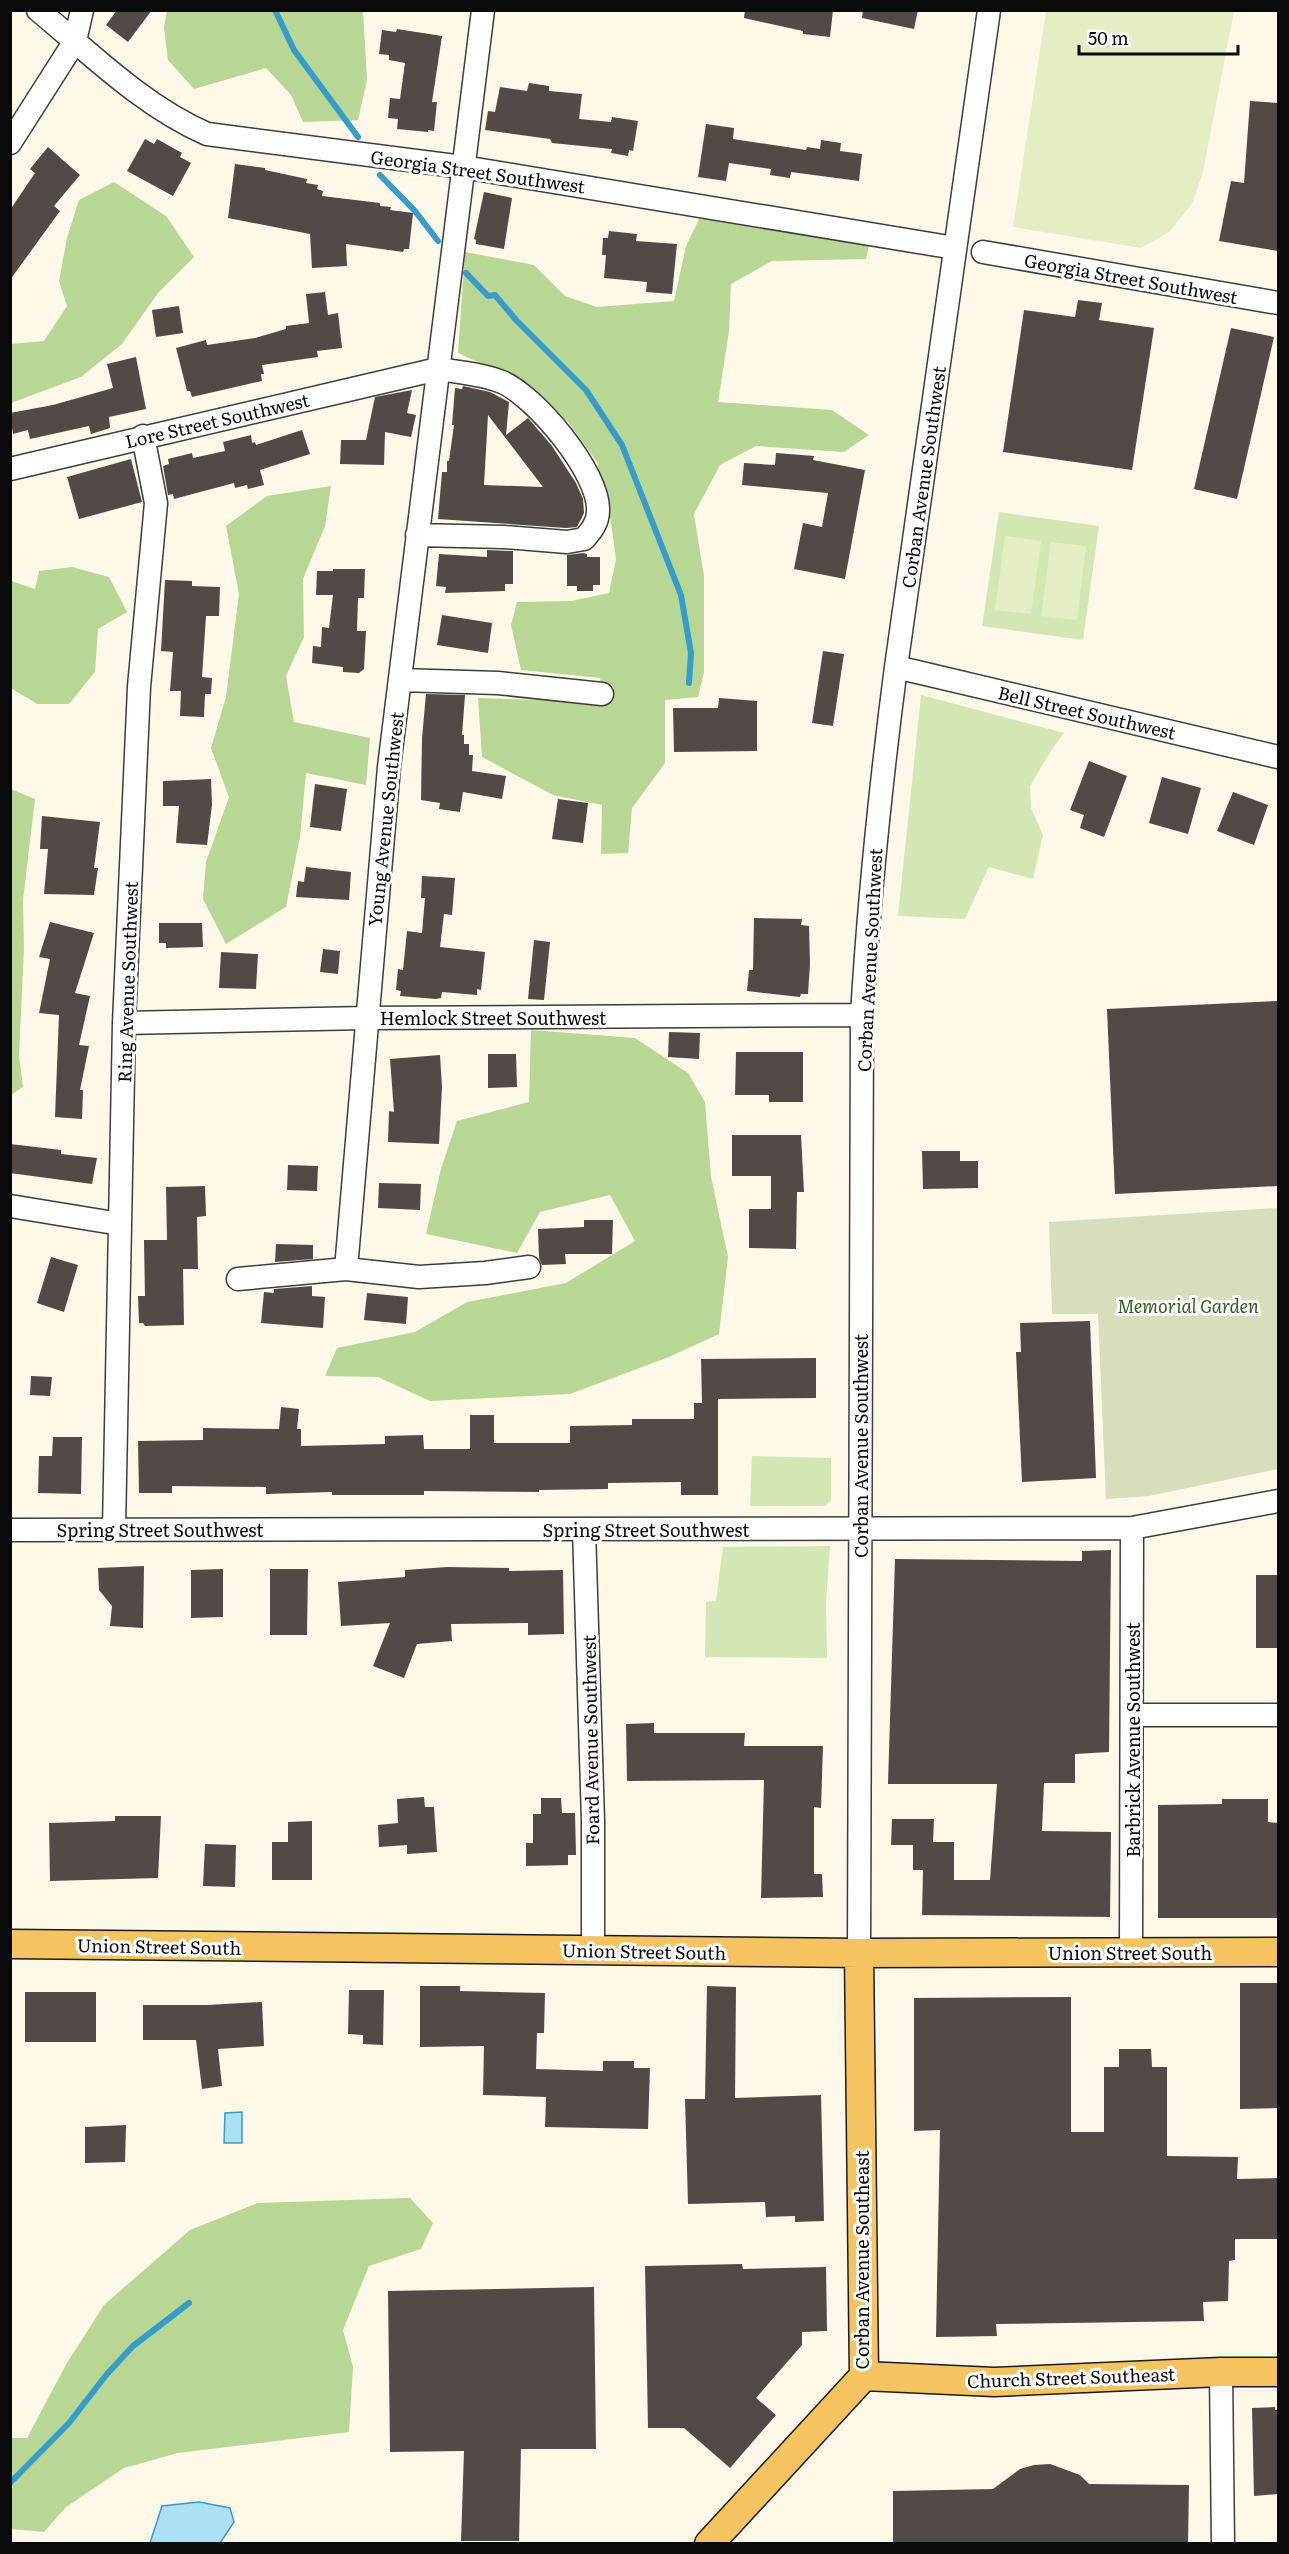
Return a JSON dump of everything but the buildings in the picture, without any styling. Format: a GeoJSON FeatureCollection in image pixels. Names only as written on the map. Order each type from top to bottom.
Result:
{"type":"FeatureCollection","features":[{"type":"Feature","properties":{"kind":"main road","name":"Union Street South"},"geometry":{"type":"LineString","coordinates":[[10,1944],[859,1953],[1278,1952]]}},
{"type":"Feature","properties":{"kind":"main road","name":"Corban Avenue Southeast"},"geometry":{"type":"LineString","coordinates":[[709,2544],[864,2376],[859,1953]]}},
{"type":"Feature","properties":{"kind":"main road","name":"Church Street Southeast"},"geometry":{"type":"LineString","coordinates":[[864,2376],[994,2382],[1221,2372],[1278,2372]]}},
{"type":"Feature","properties":{"kind":"street","name":"Georgia Street Southwest"},"geometry":{"type":"LineString","coordinates":[[38,10],[149,102],[180,122],[207,134],[463,167],[955,248]]}},
{"type":"Feature","properties":{"kind":"street"},"geometry":{"type":"LineString","coordinates":[[10,143],[75,41],[82,10]]}},
{"type":"Feature","properties":{"kind":"street","name":"Young Avenue Southwest"},"geometry":{"type":"LineString","coordinates":[[346,1269],[389,767],[417,536],[431,371],[463,167],[483,10]]}},
{"type":"Feature","properties":{"kind":"street","name":"Corban Avenue Southwest"},"geometry":{"type":"LineString","coordinates":[[859,1953],[862,1015],[870,896],[884,756],[989,10]]}},
{"type":"Feature","properties":{"kind":"street","name":"Georgia Street Southwest"},"geometry":{"type":"LineString","coordinates":[[983,252],[1278,303]]}},
{"type":"Feature","properties":{"kind":"street"},"geometry":{"type":"LineString","coordinates":[[417,536],[504,537],[567,542],[584,539],[595,526],[598,511],[594,489],[572,446],[515,390],[502,382],[431,371]]}},
{"type":"Feature","properties":{"kind":"street","name":"Lore Street Southwest"},"geometry":{"type":"LineString","coordinates":[[10,468],[431,371]]}},
{"type":"Feature","properties":{"kind":"street","name":"Ring Avenue Southwest"},"geometry":{"type":"LineString","coordinates":[[114,1529],[124,1023],[139,687],[156,503],[143,436]]}},
{"type":"Feature","properties":{"kind":"street","name":"Bell Street Southwest"},"geometry":{"type":"LineString","coordinates":[[896,667],[1278,757]]}},
{"type":"Feature","properties":{"kind":"street"},"geometry":{"type":"LineString","coordinates":[[400,680],[498,683],[602,694]]}},
{"type":"Feature","properties":{"kind":"street","name":"Hemlock Street Southwest"},"geometry":{"type":"LineString","coordinates":[[124,1023],[366,1018],[862,1015]]}},
{"type":"Feature","properties":{"kind":"street"},"geometry":{"type":"LineString","coordinates":[[10,1206],[120,1224]]}},
{"type":"Feature","properties":{"kind":"street"},"geometry":{"type":"LineString","coordinates":[[238,1279],[346,1269],[419,1277],[485,1273],[530,1267]]}},
{"type":"Feature","properties":{"kind":"street","name":"Spring Street Southwest"},"geometry":{"type":"LineString","coordinates":[[10,1530],[1132,1528],[1278,1501]]}},
{"type":"Feature","properties":{"kind":"street","name":"Barbrick Avenue Southwest"},"geometry":{"type":"LineString","coordinates":[[1131,1952],[1132,1528]]}},
{"type":"Feature","properties":{"kind":"street","name":"Foard Avenue Southwest"},"geometry":{"type":"LineString","coordinates":[[584,1529],[593,1799],[593,1950]]}},
{"type":"Feature","properties":{"kind":"street"},"geometry":{"type":"LineString","coordinates":[[1132,1715],[1278,1715]]}},
{"type":"Feature","properties":{"kind":"street"},"geometry":{"type":"LineString","coordinates":[[1221,2372],[1223,2544]]}},
{"type":"Feature","properties":{"kind":"green space"},"geometry":{"type":"Polygon","coordinates":[[[167,10],[363,11],[367,80],[358,120],[303,122],[291,95],[266,68],[194,89],[168,60],[164,27],[167,10]]]}},
{"type":"Feature","properties":{"kind":"green space"},"geometry":{"type":"Polygon","coordinates":[[[1046,11],[1234,11],[1203,172],[1192,204],[1169,232],[1141,248],[1013,227],[1046,11]]]}},
{"type":"Feature","properties":{"kind":"green space"},"geometry":{"type":"Polygon","coordinates":[[[114,182],[166,216],[194,257],[158,293],[122,344],[81,377],[11,403],[11,344],[44,341],[67,306],[59,281],[67,238],[79,200],[114,182]]]}},
{"type":"Feature","properties":{"kind":"green space"},"geometry":{"type":"Polygon","coordinates":[[[701,215],[870,242],[866,259],[772,261],[731,284],[729,331],[718,402],[832,410],[869,435],[844,452],[756,446],[720,465],[694,514],[704,576],[704,672],[698,697],[665,700],[665,763],[632,808],[628,853],[601,854],[602,805],[553,795],[482,757],[478,698],[605,702],[600,678],[521,670],[511,625],[517,602],[571,601],[609,593],[616,559],[610,516],[597,462],[568,422],[517,380],[458,353],[465,252],[534,265],[565,296],[597,307],[674,301],[686,246],[701,215]]]}},
{"type":"Feature","properties":{"kind":"green space"},"geometry":{"type":"Polygon","coordinates":[[[331,486],[325,526],[303,579],[304,637],[286,676],[294,722],[370,738],[366,785],[306,773],[300,837],[286,907],[226,944],[203,899],[206,862],[229,797],[211,748],[226,697],[239,594],[226,526],[267,496],[331,486]]]}},
{"type":"Feature","properties":{"kind":"green space"},"geometry":{"type":"Polygon","coordinates":[[[999,512],[1099,526],[1083,640],[982,626],[999,512]]]}},
{"type":"Feature","properties":{"kind":"green space"},"geometry":{"type":"Polygon","coordinates":[[[1005,536],[1041,541],[1031,614],[995,610],[1005,536]]]}},
{"type":"Feature","properties":{"kind":"green space"},"geometry":{"type":"Polygon","coordinates":[[[1051,542],[1086,546],[1077,620],[1041,616],[1051,542]]]}},
{"type":"Feature","properties":{"kind":"green space"},"geometry":{"type":"Polygon","coordinates":[[[72,567],[109,577],[127,612],[98,629],[95,672],[69,704],[37,704],[11,688],[11,581],[35,589],[39,571],[72,567]]]}},
{"type":"Feature","properties":{"kind":"green space"},"geometry":{"type":"Polygon","coordinates":[[[921,695],[1064,733],[1030,786],[1031,808],[1043,835],[1033,879],[989,867],[965,919],[898,916],[921,695]]]}},
{"type":"Feature","properties":{"kind":"green space"},"geometry":{"type":"Polygon","coordinates":[[[11,789],[35,799],[23,900],[24,948],[19,1055],[23,1087],[11,1095],[11,789]]]}},
{"type":"Feature","properties":{"kind":"green space"},"geometry":{"type":"Polygon","coordinates":[[[531,1030],[635,1038],[688,1073],[705,1102],[711,1177],[728,1257],[719,1334],[669,1357],[570,1394],[430,1401],[378,1377],[325,1376],[337,1348],[415,1332],[467,1302],[566,1283],[635,1241],[610,1195],[540,1212],[517,1253],[426,1234],[441,1169],[457,1121],[529,1102],[531,1030]]]}},
{"type":"Feature","properties":{"kind":"green space","name":"Memorial Garden"},"geometry":{"type":"Polygon","coordinates":[[[1278,1208],[1278,1469],[1149,1496],[1106,1499],[1098,1314],[1052,1314],[1049,1222],[1278,1208]]]}},
{"type":"Feature","properties":{"kind":"green space"},"geometry":{"type":"Polygon","coordinates":[[[752,1456],[831,1458],[831,1500],[826,1506],[750,1506],[752,1456]]]}},
{"type":"Feature","properties":{"kind":"green space"},"geometry":{"type":"Polygon","coordinates":[[[830,1546],[826,1602],[827,1658],[705,1657],[706,1602],[716,1601],[723,1547],[830,1546]]]}},
{"type":"Feature","properties":{"kind":"green space"},"geometry":{"type":"Polygon","coordinates":[[[410,2198],[433,2223],[421,2249],[369,2266],[343,2330],[353,2367],[349,2432],[178,2453],[124,2468],[66,2507],[44,2532],[11,2529],[11,2438],[27,2438],[67,2363],[104,2305],[190,2230],[258,2203],[410,2198]]]}},
{"type":"Feature","properties":{"kind":"water"},"geometry":{"type":"Polygon","coordinates":[[[242,2112],[242,2143],[224,2143],[225,2113],[242,2112]]]}},
{"type":"Feature","properties":{"kind":"water"},"geometry":{"type":"Polygon","coordinates":[[[199,2502],[230,2508],[234,2522],[220,2543],[150,2543],[162,2506],[199,2502]]]}},
{"type":"Feature","properties":{"kind":"waterway"},"geometry":{"type":"LineString","coordinates":[[275,10],[294,50],[358,137]]}},
{"type":"Feature","properties":{"kind":"waterway"},"geometry":{"type":"LineString","coordinates":[[380,175],[415,211],[438,241]]}},
{"type":"Feature","properties":{"kind":"waterway"},"geometry":{"type":"LineString","coordinates":[[466,273],[488,296],[495,295],[516,320],[586,390],[622,445],[681,595],[691,653],[689,683]]}},
{"type":"Feature","properties":{"kind":"waterway"},"geometry":{"type":"LineString","coordinates":[[10,2483],[69,2423],[107,2374],[133,2346],[189,2303]]}}]}
